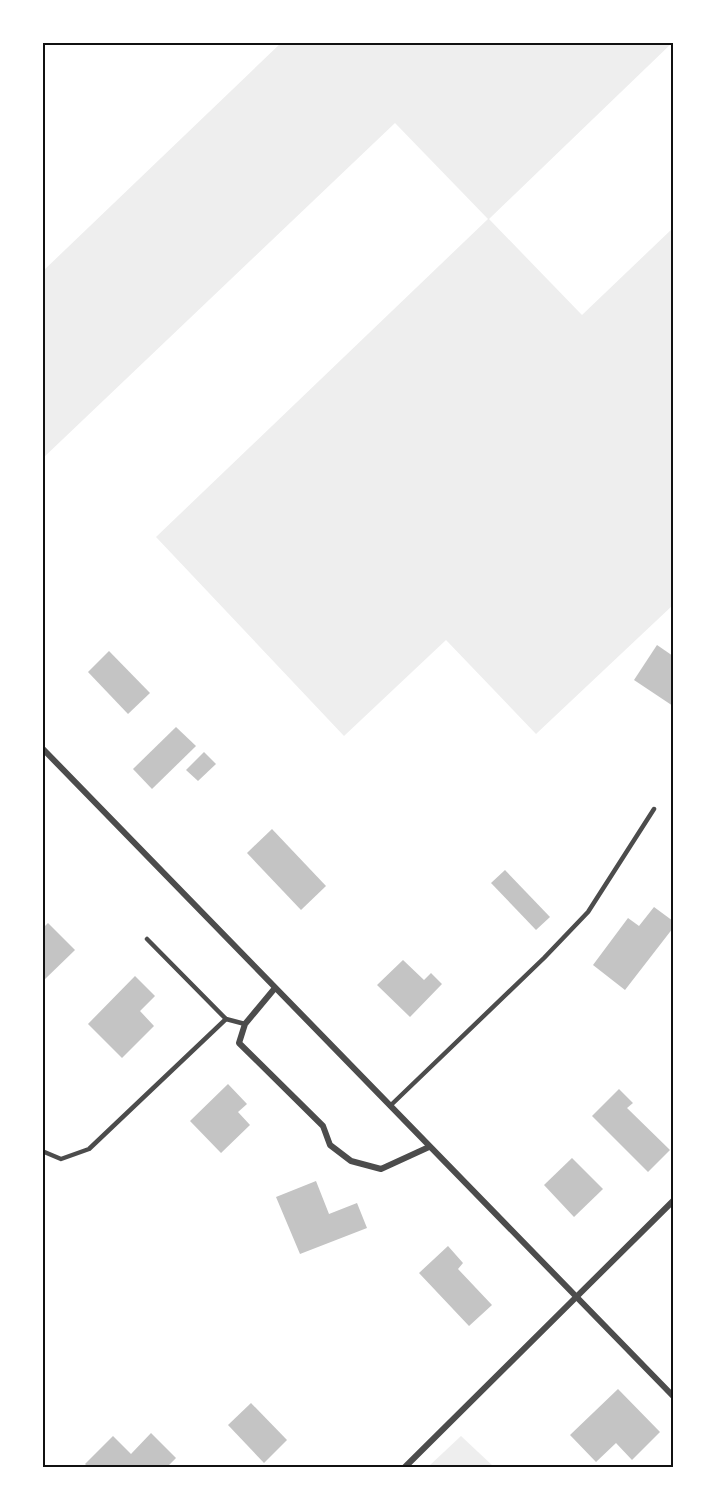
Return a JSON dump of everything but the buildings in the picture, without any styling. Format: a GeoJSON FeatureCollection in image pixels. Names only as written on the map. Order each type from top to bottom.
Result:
{"type":"FeatureCollection","features":[{"type":"Feature","properties":{"kind":"street"},"geometry":{"type":"LineString","coordinates":[[42,748],[673,1396]]}},
{"type":"Feature","properties":{"kind":"street"},"geometry":{"type":"LineString","coordinates":[[275,988],[245,1024],[239,1043],[323,1126],[330,1145],[351,1161],[381,1169],[429,1147]]}},
{"type":"Feature","properties":{"kind":"street"},"geometry":{"type":"LineString","coordinates":[[405,1467],[673,1201]]}},
{"type":"Feature","properties":{"kind":"lane"},"geometry":{"type":"LineString","coordinates":[[390,1106],[544,958],[588,912],[654,809]]}},
{"type":"Feature","properties":{"kind":"lane"},"geometry":{"type":"LineString","coordinates":[[147,939],[225,1019],[245,1024]]}},
{"type":"Feature","properties":{"kind":"lane"},"geometry":{"type":"LineString","coordinates":[[42,1151],[61,1159],[88,1149],[225,1019]]}},
{"type":"Feature","properties":{"kind":"shaded area"},"geometry":{"type":"Polygon","coordinates":[[[282,42],[673,42],[489,219],[582,315],[673,228],[673,605],[536,734],[446,640],[344,736],[156,537],[488,219],[395,123],[42,459],[42,272],[282,42]]]}},
{"type":"Feature","properties":{"kind":"shaded area"},"geometry":{"type":"Polygon","coordinates":[[[461,1436],[494,1467],[428,1467],[461,1436]]]}}]}
